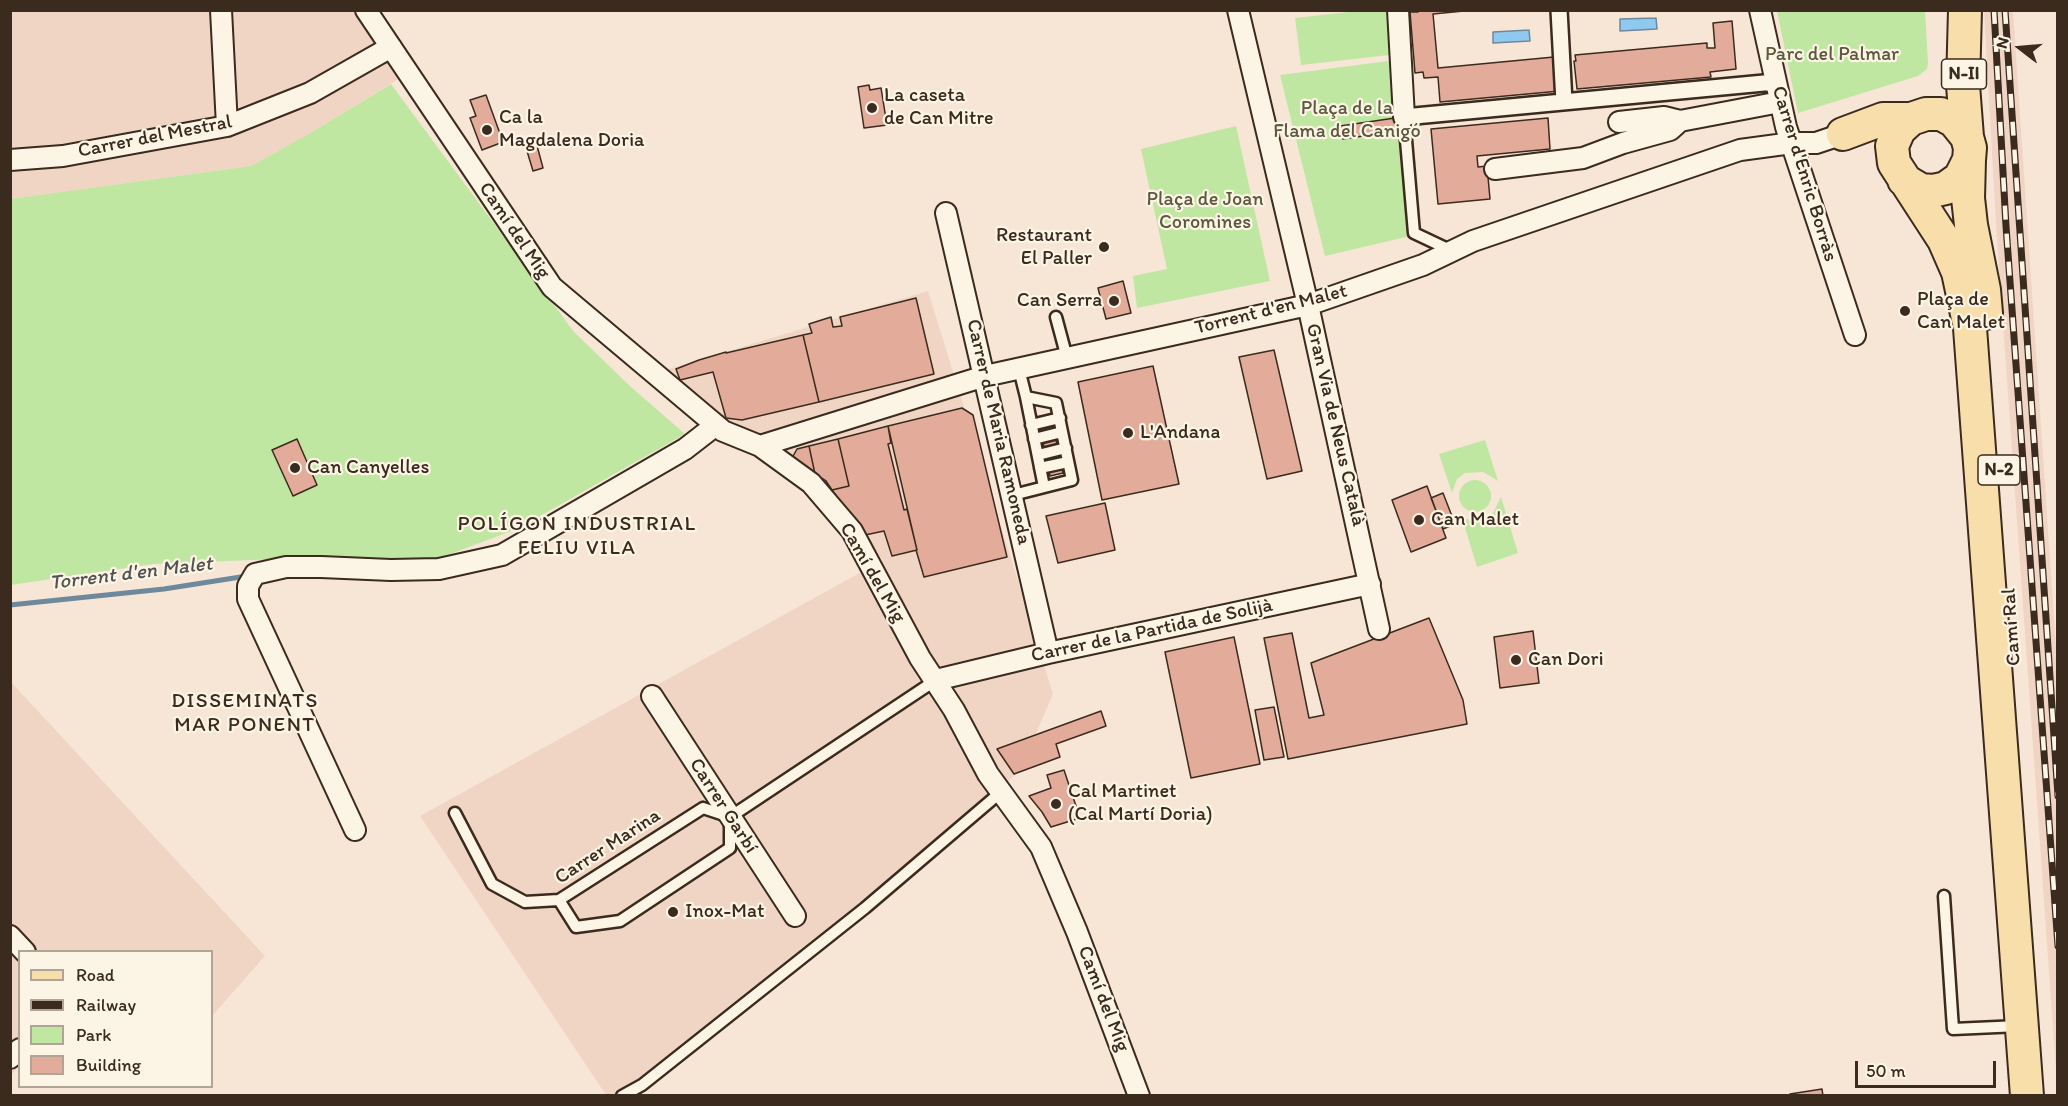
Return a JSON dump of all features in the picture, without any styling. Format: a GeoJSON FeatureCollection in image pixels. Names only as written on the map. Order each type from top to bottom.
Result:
{"type":"FeatureCollection","features":[{"type":"Feature","properties":{"kind":"main road","name":"N-II"},"geometry":{"type":"LineString","coordinates":[[1898,167],[1892,146],[1899,130],[1919,116],[1943,89],[1950,36],[1948,10]]}},
{"type":"Feature","properties":{"kind":"main road","name":"Camí Ral"},"geometry":{"type":"LineString","coordinates":[[1965,10],[1964,85],[1968,189],[1971,225],[1984,290],[2047,1095]]}},
{"type":"Feature","properties":{"kind":"main road","name":"N-II"},"geometry":{"type":"LineString","coordinates":[[1919,116],[1941,114],[1954,121],[1968,148]]}},
{"type":"Feature","properties":{"kind":"main road"},"geometry":{"type":"LineString","coordinates":[[1843,134],[1883,118],[1919,116]]}},
{"type":"Feature","properties":{"kind":"main road"},"geometry":{"type":"LineString","coordinates":[[1843,134],[1898,167],[1921,190],[1934,191],[1946,188],[1960,178],[1968,148]]}},
{"type":"Feature","properties":{"kind":"main road","name":"Camí Ral"},"geometry":{"type":"LineString","coordinates":[[1898,167],[1944,240],[1958,272],[1970,328],[2027,1095]]}},
{"type":"Feature","properties":{"kind":"street"},"geometry":{"type":"LineString","coordinates":[[221,10],[227,126]]}},
{"type":"Feature","properties":{"kind":"street","name":"Camí del Mig"},"geometry":{"type":"LineString","coordinates":[[366,10],[552,287],[723,431],[760,446],[811,483],[852,531],[920,658],[954,710],[988,774],[1041,847],[1077,932],[1139,1095]]}},
{"type":"Feature","properties":{"kind":"street","name":"Gran Via de Neus Català"},"geometry":{"type":"LineString","coordinates":[[1238,10],[1308,305],[1379,629]]}},
{"type":"Feature","properties":{"kind":"street"},"geometry":{"type":"LineString","coordinates":[[1398,10],[1404,117],[1764,83],[1778,93],[1762,107],[1680,121],[1664,117],[1619,122]]}},
{"type":"Feature","properties":{"kind":"street"},"geometry":{"type":"LineString","coordinates":[[1559,10],[1564,102]]}},
{"type":"Feature","properties":{"kind":"street","name":"Carrer d'Enric Borràs"},"geometry":{"type":"LineString","coordinates":[[1760,10],[1778,93],[1792,143],[1855,335]]}},
{"type":"Feature","properties":{"kind":"street","name":"Carrer del Mestral"},"geometry":{"type":"LineString","coordinates":[[10,160],[63,156],[227,126],[310,93],[391,47]]}},
{"type":"Feature","properties":{"kind":"street"},"geometry":{"type":"LineString","coordinates":[[1495,169],[1583,159],[1623,143],[1670,130],[1680,121]]}},
{"type":"Feature","properties":{"kind":"street","name":"Torrent d'en Malet"},"geometry":{"type":"LineString","coordinates":[[760,446],[985,376],[1308,305],[1423,265],[1473,241],[1740,150],[1792,143],[1816,144],[1843,134]]}},
{"type":"Feature","properties":{"kind":"street","name":"Carrer de Maria Ramoneda"},"geometry":{"type":"LineString","coordinates":[[946,213],[1048,652]]}},
{"type":"Feature","properties":{"kind":"street"},"geometry":{"type":"LineString","coordinates":[[355,830],[248,599],[248,586],[255,574],[286,567],[439,569],[502,555],[685,449],[716,425]]}},
{"type":"Feature","properties":{"kind":"street","name":"Carrer de la Partida de Solijà"},"geometry":{"type":"LineString","coordinates":[[936,680],[1048,652],[1370,584]]}},
{"type":"Feature","properties":{"kind":"street","name":"Carrer Garbí"},"geometry":{"type":"LineString","coordinates":[[652,696],[795,916]]}},
{"type":"Feature","properties":{"kind":"street"},"geometry":{"type":"LineString","coordinates":[[10,936],[23,950]]}},
{"type":"Feature","properties":{"kind":"lane"},"geometry":{"type":"LineString","coordinates":[[1404,117],[1414,233],[1453,251]]}},
{"type":"Feature","properties":{"kind":"lane"},"geometry":{"type":"LineString","coordinates":[[1056,316],[1067,358]]}},
{"type":"Feature","properties":{"kind":"lane"},"geometry":{"type":"LineString","coordinates":[[1019,369],[1044,487]]}},
{"type":"Feature","properties":{"kind":"lane"},"geometry":{"type":"LineString","coordinates":[[1012,495],[1072,480],[1056,403],[1026,397]]}},
{"type":"Feature","properties":{"kind":"lane"},"geometry":{"type":"LineString","coordinates":[[1031,425],[1060,418]]}},
{"type":"Feature","properties":{"kind":"lane"},"geometry":{"type":"LineString","coordinates":[[1034,439],[1062,432]]}},
{"type":"Feature","properties":{"kind":"lane"},"geometry":{"type":"LineString","coordinates":[[1038,455],[1066,448]]}},
{"type":"Feature","properties":{"kind":"lane"},"geometry":{"type":"LineString","coordinates":[[1040,468],[1068,462]]}},
{"type":"Feature","properties":{"kind":"lane"},"geometry":{"type":"LineString","coordinates":[[730,817],[936,680]]}},
{"type":"Feature","properties":{"kind":"lane"},"geometry":{"type":"LineString","coordinates":[[622,1095],[642,1084],[865,908],[1001,792]]}},
{"type":"Feature","properties":{"kind":"lane","name":"Carrer Marina"},"geometry":{"type":"LineString","coordinates":[[702,808],[730,817],[730,848],[620,921],[576,927],[559,900],[702,808]]}},
{"type":"Feature","properties":{"kind":"lane"},"geometry":{"type":"LineString","coordinates":[[455,813],[492,884],[525,902],[559,900]]}},
{"type":"Feature","properties":{"kind":"lane"},"geometry":{"type":"LineString","coordinates":[[1944,896],[1953,1029],[2022,1026]]}},
{"type":"Feature","properties":{"kind":"shaded area"},"geometry":{"type":"Polygon","coordinates":[[[10,11],[373,11],[413,70],[251,166],[11,199],[10,11]]]}},
{"type":"Feature","properties":{"kind":"shaded area"},"geometry":{"type":"Polygon","coordinates":[[[1984,11],[2013,11],[2057,662],[2057,1085],[1996,225],[1984,11]]]}},
{"type":"Feature","properties":{"kind":"shaded area"},"geometry":{"type":"Polygon","coordinates":[[[928,291],[1053,694],[1020,771],[641,1095],[606,1095],[420,816],[883,560],[665,370],[928,291]]]}},
{"type":"Feature","properties":{"kind":"shaded area"},"geometry":{"type":"Polygon","coordinates":[[[11,682],[265,956],[213,1015],[213,950],[18,950],[18,1068],[11,1075],[11,682]]]}},
{"type":"Feature","properties":{"kind":"green space"},"geometry":{"type":"Polygon","coordinates":[[[1358,11],[1386,11],[1389,55],[1301,65],[1295,18],[1358,11]]]}},
{"type":"Feature","properties":{"kind":"green space","name":"Parc del Palmar"},"geometry":{"type":"Polygon","coordinates":[[[1777,11],[1925,11],[1927,69],[1918,76],[1798,113],[1777,11]]]}},
{"type":"Feature","properties":{"kind":"green space","name":"Plaça de la Flama del Canigó"},"geometry":{"type":"Polygon","coordinates":[[[1396,60],[1410,236],[1325,256],[1280,75],[1396,60]]]}},
{"type":"Feature","properties":{"kind":"green space"},"geometry":{"type":"Polygon","coordinates":[[[391,84],[574,332],[631,387],[685,434],[517,529],[434,560],[276,559],[153,564],[11,585],[10,199],[251,166],[391,84]]]}},
{"type":"Feature","properties":{"kind":"green space","name":"Plaça de Joan Coromines"},"geometry":{"type":"Polygon","coordinates":[[[1236,126],[1270,281],[1137,308],[1133,276],[1167,269],[1141,149],[1236,126]]]}},
{"type":"Feature","properties":{"kind":"green space"},"geometry":{"type":"Polygon","coordinates":[[[1485,440],[1498,481],[1483,472],[1465,473],[1457,479],[1452,493],[1439,454],[1485,440]]]}},
{"type":"Feature","properties":{"kind":"green space"},"geometry":{"type":"Polygon","coordinates":[[[1475,480],[1486,485],[1491,496],[1486,507],[1475,512],[1464,507],[1459,496],[1464,485],[1475,480]]]}},
{"type":"Feature","properties":{"kind":"green space"},"geometry":{"type":"Polygon","coordinates":[[[1501,497],[1518,553],[1477,567],[1462,518],[1477,521],[1492,515],[1501,497]]]}},
{"type":"Feature","properties":{"kind":"water"},"geometry":{"type":"Polygon","coordinates":[[[1656,18],[1657,29],[1620,31],[1620,19],[1656,18]]]}},
{"type":"Feature","properties":{"kind":"water"},"geometry":{"type":"Polygon","coordinates":[[[1529,30],[1530,41],[1493,43],[1493,32],[1529,30]]]}},
{"type":"Feature","properties":{"kind":"building"},"geometry":{"type":"Polygon","coordinates":[[[1418,10],[1474,10],[1433,14],[1438,68],[1554,57],[1560,91],[1440,102],[1438,77],[1424,78],[1423,72],[1415,73],[1410,12],[1418,12],[1418,10]]]}},
{"type":"Feature","properties":{"kind":"building"},"geometry":{"type":"Polygon","coordinates":[[[1732,21],[1736,69],[1710,72],[1711,77],[1577,89],[1575,55],[1707,43],[1707,48],[1715,48],[1713,23],[1732,21]]]}},
{"type":"Feature","properties":{"kind":"building","name":"La caseta de Can Mitre"},"geometry":{"type":"Polygon","coordinates":[[[869,85],[870,90],[881,88],[887,125],[864,128],[858,87],[869,85]]]}},
{"type":"Feature","properties":{"kind":"building","name":"Ca la Magdalena Doria"},"geometry":{"type":"Polygon","coordinates":[[[486,95],[503,142],[482,150],[470,118],[476,116],[470,100],[486,95]]]}},
{"type":"Feature","properties":{"kind":"building"},"geometry":{"type":"Polygon","coordinates":[[[1395,118],[1397,131],[1343,139],[1340,126],[1395,118]]]}},
{"type":"Feature","properties":{"kind":"building"},"geometry":{"type":"Polygon","coordinates":[[[1548,118],[1550,149],[1477,156],[1478,167],[1487,166],[1490,199],[1438,204],[1431,129],[1548,118]]]}},
{"type":"Feature","properties":{"kind":"building"},"geometry":{"type":"Polygon","coordinates":[[[535,138],[543,168],[533,171],[524,141],[535,138]]]}},
{"type":"Feature","properties":{"kind":"building","name":"Can Serra"},"geometry":{"type":"Polygon","coordinates":[[[1123,281],[1131,313],[1106,319],[1098,288],[1123,281]]]}},
{"type":"Feature","properties":{"kind":"building"},"geometry":{"type":"Polygon","coordinates":[[[916,298],[934,374],[819,402],[803,335],[812,333],[809,324],[831,317],[833,327],[842,326],[840,317],[916,298]]]}},
{"type":"Feature","properties":{"kind":"building"},"geometry":{"type":"Polygon","coordinates":[[[803,335],[819,402],[742,420],[726,418],[713,372],[680,380],[676,369],[726,352],[803,335]]]}},
{"type":"Feature","properties":{"kind":"building"},"geometry":{"type":"Polygon","coordinates":[[[1274,350],[1302,471],[1267,479],[1239,357],[1274,350]]]}},
{"type":"Feature","properties":{"kind":"building","name":"L'Andana"},"geometry":{"type":"Polygon","coordinates":[[[1153,366],[1179,484],[1102,500],[1078,382],[1153,366]]]}},
{"type":"Feature","properties":{"kind":"building"},"geometry":{"type":"Polygon","coordinates":[[[962,408],[973,415],[1007,557],[924,577],[888,426],[962,408]]]}},
{"type":"Feature","properties":{"kind":"building"},"geometry":{"type":"Polygon","coordinates":[[[1051,416],[1063,473],[1050,476],[1038,418],[1051,416]]]}},
{"type":"Feature","properties":{"kind":"building"},"geometry":{"type":"Polygon","coordinates":[[[888,426],[891,443],[888,444],[904,510],[907,509],[917,550],[892,556],[884,531],[865,535],[832,490],[849,486],[838,439],[888,426]]]}},
{"type":"Feature","properties":{"kind":"building","name":"Can Canyelles"},"geometry":{"type":"Polygon","coordinates":[[[297,439],[317,485],[293,496],[272,450],[297,439]]]}},
{"type":"Feature","properties":{"kind":"building"},"geometry":{"type":"Polygon","coordinates":[[[838,439],[849,486],[832,490],[826,481],[815,474],[809,446],[838,439]]]}},
{"type":"Feature","properties":{"kind":"building"},"geometry":{"type":"Polygon","coordinates":[[[809,446],[815,474],[792,458],[797,449],[809,446]]]}},
{"type":"Feature","properties":{"kind":"building","name":"Can Malet"},"geometry":{"type":"Polygon","coordinates":[[[1427,486],[1446,538],[1411,552],[1392,500],[1427,486]]]}},
{"type":"Feature","properties":{"kind":"building"},"geometry":{"type":"Polygon","coordinates":[[[1443,493],[1455,524],[1443,529],[1431,498],[1443,493]]]}},
{"type":"Feature","properties":{"kind":"building"},"geometry":{"type":"Polygon","coordinates":[[[1105,503],[1115,550],[1058,563],[1046,516],[1105,503]]]}},
{"type":"Feature","properties":{"kind":"building"},"geometry":{"type":"Polygon","coordinates":[[[1429,618],[1463,700],[1467,724],[1288,759],[1264,638],[1292,633],[1309,718],[1324,715],[1311,663],[1429,618]]]}},
{"type":"Feature","properties":{"kind":"building","name":"Can Dori"},"geometry":{"type":"Polygon","coordinates":[[[1533,631],[1539,683],[1500,688],[1494,637],[1533,631]]]}},
{"type":"Feature","properties":{"kind":"building"},"geometry":{"type":"Polygon","coordinates":[[[1234,637],[1260,764],[1191,778],[1165,652],[1234,637]]]}},
{"type":"Feature","properties":{"kind":"building"},"geometry":{"type":"Polygon","coordinates":[[[1274,707],[1284,757],[1264,760],[1255,710],[1274,707]]]}},
{"type":"Feature","properties":{"kind":"building"},"geometry":{"type":"Polygon","coordinates":[[[1101,711],[1106,726],[1056,744],[1060,757],[1014,774],[997,749],[1101,711]]]}},
{"type":"Feature","properties":{"kind":"building","name":"Cal Martinet (Cal Martí Doria)"},"geometry":{"type":"Polygon","coordinates":[[[1064,770],[1080,818],[1051,827],[1029,796],[1051,788],[1047,775],[1064,770]]]}},
{"type":"Feature","properties":{"kind":"building"},"geometry":{"type":"Polygon","coordinates":[[[1822,1089],[1823,1096],[1790,1096],[1790,1094],[1822,1089]]]}},
{"type":"Feature","properties":{"kind":"waterway","name":"Torrent d'en Malet"},"geometry":{"type":"LineString","coordinates":[[10,605],[164,589],[247,576]]}},
{"type":"Feature","properties":{"kind":"railway"},"geometry":{"type":"LineString","coordinates":[[1994,10],[2006,226],[2058,946]]}},
{"type":"Feature","properties":{"kind":"railway"},"geometry":{"type":"LineString","coordinates":[[2005,10],[2058,796]]}},
{"type":"Feature","properties":{"kind":"place","name":"La caseta de Can Mitre"},"geometry":{"type":"Point","coordinates":[872,108]}},
{"type":"Feature","properties":{"kind":"place","name":"Ca la Magdalena Doria"},"geometry":{"type":"Point","coordinates":[487,130]}},
{"type":"Feature","properties":{"kind":"place","name":"Restaurant El Paller"},"geometry":{"type":"Point","coordinates":[1104,247]}},
{"type":"Feature","properties":{"kind":"place","name":"Can Serra"},"geometry":{"type":"Point","coordinates":[1114,301]}},
{"type":"Feature","properties":{"kind":"place","name":"Plaça de Can Malet"},"geometry":{"type":"Point","coordinates":[1905,311]}},
{"type":"Feature","properties":{"kind":"place","name":"L'Andana"},"geometry":{"type":"Point","coordinates":[1128,433]}},
{"type":"Feature","properties":{"kind":"place","name":"Can Canyelles"},"geometry":{"type":"Point","coordinates":[295,468]}},
{"type":"Feature","properties":{"kind":"place","name":"Can Malet"},"geometry":{"type":"Point","coordinates":[1419,520]}},
{"type":"Feature","properties":{"kind":"place","name":"Can Dori"},"geometry":{"type":"Point","coordinates":[1516,660]}},
{"type":"Feature","properties":{"kind":"place","name":"Cal Martinet (Cal Martí Doria)"},"geometry":{"type":"Point","coordinates":[1056,804]}},
{"type":"Feature","properties":{"kind":"place","name":"Inox-Mat"},"geometry":{"type":"Point","coordinates":[673,912]}},
{"type":"Feature","properties":{"kind":"district","name":"POLÍGON INDUSTRIAL FELIU VILA"},"geometry":{"type":"Point","coordinates":[577,537]}},
{"type":"Feature","properties":{"kind":"district","name":"DISSEMINATS MAR PONENT"},"geometry":{"type":"Point","coordinates":[245,714]}}]}
